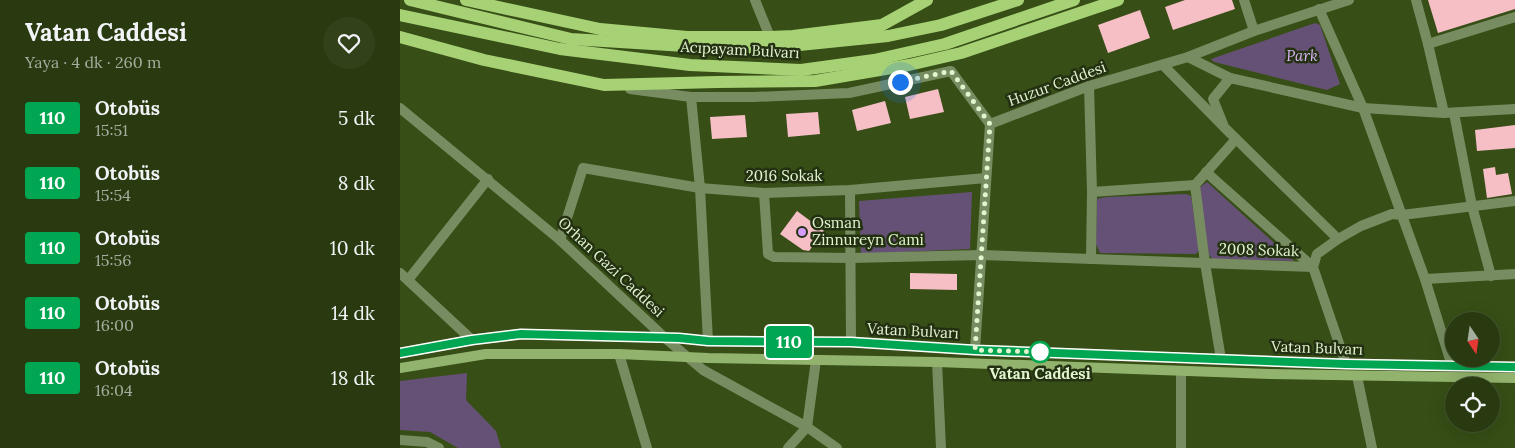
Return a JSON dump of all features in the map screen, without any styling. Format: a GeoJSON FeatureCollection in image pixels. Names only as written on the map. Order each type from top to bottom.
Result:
{"type":"FeatureCollection","features":[{"type":"Feature","properties":{"kind":"main road","name":"Acıpayam Bulvarı"},"geometry":{"type":"LineString","coordinates":[[410,0],[571,39],[685,46],[770,48],[888,36],[941,25],[1018,0]]}},
{"type":"Feature","properties":{"kind":"main road"},"geometry":{"type":"LineString","coordinates":[[466,0],[600,29],[687,37],[770,38],[882,25],[927,0]]}},
{"type":"Feature","properties":{"kind":"main road","name":"Acıpayam Bulvarı"},"geometry":{"type":"LineString","coordinates":[[400,15],[560,49],[690,65],[801,70],[874,60],[945,44],[1074,0]]}},
{"type":"Feature","properties":{"kind":"main road"},"geometry":{"type":"LineString","coordinates":[[400,38],[484,60],[604,85],[815,81],[909,65],[961,53],[1118,0]]}},
{"type":"Feature","properties":{"kind":"main road","name":"Vatan Bulvarı"},"geometry":{"type":"LineString","coordinates":[[400,353],[472,340],[521,334],[708,341],[851,342],[975,350],[1445,366]]}},
{"type":"Feature","properties":{"kind":"main road","name":"Vatan Bulvarı"},"geometry":{"type":"LineString","coordinates":[[400,368],[486,354],[619,354],[1357,376],[1515,378]]}},
{"type":"Feature","properties":{"kind":"main road","name":"Vatan Bulvarı"},"geometry":{"type":"LineString","coordinates":[[1500,367],[1515,367]]}},
{"type":"Feature","properties":{"kind":"street"},"geometry":{"type":"LineString","coordinates":[[755,0],[770,38]]}},
{"type":"Feature","properties":{"kind":"street"},"geometry":{"type":"LineString","coordinates":[[1244,0],[1254,31]]}},
{"type":"Feature","properties":{"kind":"street","name":"Huzur Caddesi"},"geometry":{"type":"LineString","coordinates":[[990,124],[1089,86],[1188,57],[1254,31],[1349,0]]}},
{"type":"Feature","properties":{"kind":"street"},"geometry":{"type":"LineString","coordinates":[[1416,0],[1449,113],[1491,276]]}},
{"type":"Feature","properties":{"kind":"street"},"geometry":{"type":"LineString","coordinates":[[1319,9],[1363,108],[1425,279],[1445,343]]}},
{"type":"Feature","properties":{"kind":"street"},"geometry":{"type":"LineString","coordinates":[[1428,44],[1515,17]]}},
{"type":"Feature","properties":{"kind":"street"},"geometry":{"type":"LineString","coordinates":[[1188,57],[1230,78],[1363,108],[1449,113],[1515,109]]}},
{"type":"Feature","properties":{"kind":"street"},"geometry":{"type":"LineString","coordinates":[[1163,65],[1338,239]]}},
{"type":"Feature","properties":{"kind":"street"},"geometry":{"type":"LineString","coordinates":[[604,85],[691,97],[754,97],[849,93],[951,71],[990,124],[975,350]]}},
{"type":"Feature","properties":{"kind":"street"},"geometry":{"type":"LineString","coordinates":[[1226,129],[1213,99],[1230,78]]}},
{"type":"Feature","properties":{"kind":"street"},"geometry":{"type":"LineString","coordinates":[[1089,86],[1092,192],[1091,259]]}},
{"type":"Feature","properties":{"kind":"street"},"geometry":{"type":"LineString","coordinates":[[691,97],[700,188],[708,341]]}},
{"type":"Feature","properties":{"kind":"street","name":"Orhan Gazi Caddesi"},"geometry":{"type":"LineString","coordinates":[[401,110],[488,179],[560,240],[665,338],[703,370],[807,427],[837,448]]}},
{"type":"Feature","properties":{"kind":"street"},"geometry":{"type":"LineString","coordinates":[[1092,192],[1195,185],[1236,139]]}},
{"type":"Feature","properties":{"kind":"street","name":"2016 Sokak"},"geometry":{"type":"LineString","coordinates":[[560,240],[583,168],[700,188],[764,193],[850,190],[986,178]]}},
{"type":"Feature","properties":{"kind":"street"},"geometry":{"type":"LineString","coordinates":[[1206,172],[1313,267],[1346,364]]}},
{"type":"Feature","properties":{"kind":"street"},"geometry":{"type":"LineString","coordinates":[[472,340],[404,276],[488,179]]}},
{"type":"Feature","properties":{"kind":"street"},"geometry":{"type":"LineString","coordinates":[[1195,185],[1220,359]]}},
{"type":"Feature","properties":{"kind":"street"},"geometry":{"type":"LineString","coordinates":[[850,190],[851,342]]}},
{"type":"Feature","properties":{"kind":"street","name":"2008 Sokak"},"geometry":{"type":"LineString","coordinates":[[764,193],[768,254],[774,257],[851,258],[982,255],[1313,267],[1317,254],[1338,239],[1361,226],[1392,214],[1515,201]]}},
{"type":"Feature","properties":{"kind":"street"},"geometry":{"type":"LineString","coordinates":[[1425,279],[1515,274]]}},
{"type":"Feature","properties":{"kind":"street"},"geometry":{"type":"LineString","coordinates":[[619,354],[647,448]]}},
{"type":"Feature","properties":{"kind":"street"},"geometry":{"type":"LineString","coordinates":[[788,448],[807,427],[816,360]]}},
{"type":"Feature","properties":{"kind":"street"},"geometry":{"type":"LineString","coordinates":[[937,362],[941,448]]}},
{"type":"Feature","properties":{"kind":"street"},"geometry":{"type":"LineString","coordinates":[[1181,371],[1181,448]]}},
{"type":"Feature","properties":{"kind":"street"},"geometry":{"type":"LineString","coordinates":[[1357,376],[1372,448]]}},
{"type":"Feature","properties":{"kind":"street"},"geometry":{"type":"LineString","coordinates":[[400,440],[426,442],[439,448]]}},
{"type":"Feature","properties":{"kind":"green space","name":"Park"},"geometry":{"type":"Polygon","coordinates":[[[1315,23],[1320,25],[1340,84],[1327,90],[1214,62],[1211,59],[1315,23]]]}},
{"type":"Feature","properties":{"kind":"green space"},"geometry":{"type":"Polygon","coordinates":[[[1207,182],[1294,261],[1213,259],[1209,255],[1199,188],[1207,182]]]}},
{"type":"Feature","properties":{"kind":"green space"},"geometry":{"type":"Polygon","coordinates":[[[972,192],[970,249],[861,254],[859,201],[972,192]]]}},
{"type":"Feature","properties":{"kind":"green space"},"geometry":{"type":"Polygon","coordinates":[[[1186,194],[1191,196],[1199,250],[1196,254],[1100,253],[1096,244],[1097,199],[1186,194]]]}},
{"type":"Feature","properties":{"kind":"green space"},"geometry":{"type":"Polygon","coordinates":[[[467,373],[466,400],[496,431],[501,448],[458,448],[430,432],[400,430],[400,381],[467,373]]]}},
{"type":"Feature","properties":{"kind":"building"},"geometry":{"type":"Polygon","coordinates":[[[1185,0],[1232,0],[1235,9],[1173,30],[1165,7],[1185,0]]]}},
{"type":"Feature","properties":{"kind":"building"},"geometry":{"type":"Polygon","coordinates":[[[1428,0],[1515,0],[1515,9],[1438,33],[1428,0]]]}},
{"type":"Feature","properties":{"kind":"building"},"geometry":{"type":"Polygon","coordinates":[[[1140,10],[1150,38],[1108,53],[1098,25],[1140,10]]]}},
{"type":"Feature","properties":{"kind":"building"},"geometry":{"type":"Polygon","coordinates":[[[938,89],[944,112],[910,119],[905,97],[938,89]]]}},
{"type":"Feature","properties":{"kind":"building"},"geometry":{"type":"Polygon","coordinates":[[[885,101],[891,123],[857,131],[852,110],[885,101]]]}},
{"type":"Feature","properties":{"kind":"building"},"geometry":{"type":"Polygon","coordinates":[[[818,112],[820,134],[788,137],[786,114],[818,112]]]}},
{"type":"Feature","properties":{"kind":"building"},"geometry":{"type":"Polygon","coordinates":[[[745,115],[747,137],[712,139],[710,117],[745,115]]]}},
{"type":"Feature","properties":{"kind":"building"},"geometry":{"type":"Polygon","coordinates":[[[1515,125],[1515,148],[1477,151],[1475,130],[1515,125]]]}},
{"type":"Feature","properties":{"kind":"building"},"geometry":{"type":"Polygon","coordinates":[[[1495,167],[1496,175],[1508,173],[1512,194],[1487,198],[1483,169],[1495,167]]]}},
{"type":"Feature","properties":{"kind":"building","name":"Osman Zinnureyn Cami"},"geometry":{"type":"Polygon","coordinates":[[[797,211],[824,231],[809,251],[803,250],[780,234],[797,211]]]}},
{"type":"Feature","properties":{"kind":"building"},"geometry":{"type":"Polygon","coordinates":[[[910,273],[957,274],[957,290],[910,289],[910,273]]]}},
{"type":"Feature","properties":{"kind":"bus line","name":"110"},"geometry":{"type":"LineString","coordinates":[[400,353],[472,340],[521,334],[679,338],[708,341],[851,342],[975,350],[1346,364],[1515,367]]}},
{"type":"Feature","properties":{"kind":"place","name":"Osman Zinnureyn Cami"},"geometry":{"type":"Point","coordinates":[802,232]}},
{"type":"Feature","properties":{"kind":"place","name":"Vatan Caddesi"},"geometry":{"type":"Point","coordinates":[1040,352]}},
{"type":"Feature","properties":{"kind":"route"},"geometry":{"type":"LineString","coordinates":[[900,82],[951,71],[990,124],[975,350],[1040,352]]}}]}
